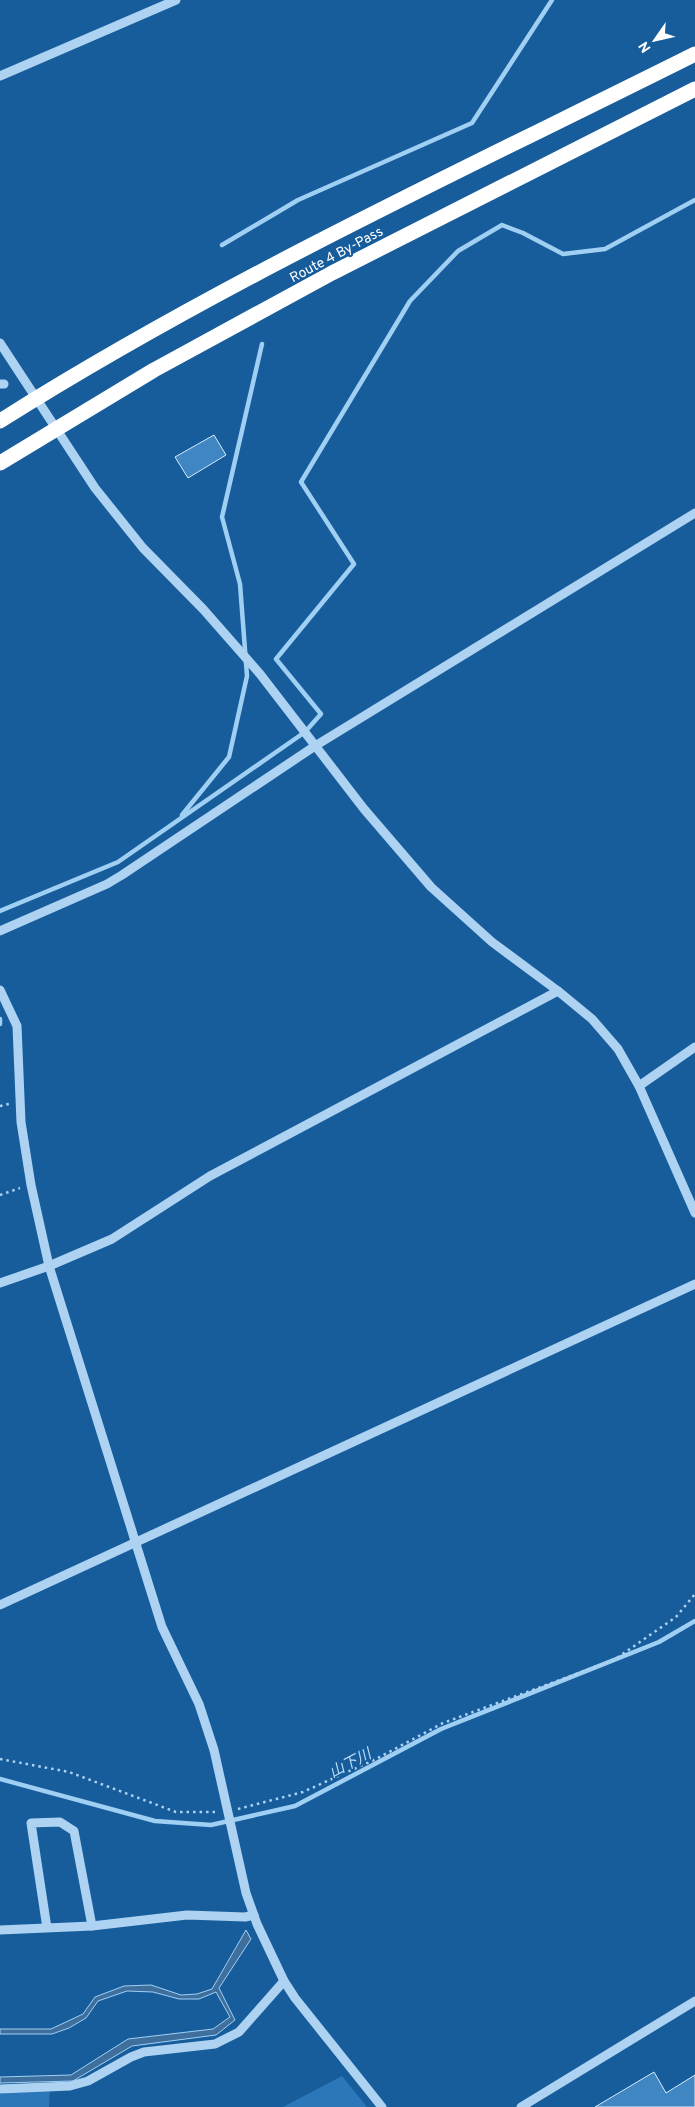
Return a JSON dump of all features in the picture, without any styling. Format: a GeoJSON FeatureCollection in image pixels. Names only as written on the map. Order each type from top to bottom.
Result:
{"type":"FeatureCollection","features":[{"type":"Feature","properties":{"kind":"highway","name":"Route 4 By-Pass"},"geometry":{"type":"LineString","coordinates":[[0,421],[229,288],[695,54]]}},
{"type":"Feature","properties":{"kind":"highway","name":"Route 4 By-Pass"},"geometry":{"type":"LineString","coordinates":[[0,463],[55,428],[154,370],[332,273],[695,89]]}},
{"type":"Feature","properties":{"kind":"street"},"geometry":{"type":"LineString","coordinates":[[0,76],[176,0]]}},
{"type":"Feature","properties":{"kind":"street"},"geometry":{"type":"LineString","coordinates":[[0,343],[95,488],[143,548],[203,610],[260,674],[364,809],[431,886],[492,942],[558,991],[592,1020],[618,1050],[639,1086],[695,1213]]}},
{"type":"Feature","properties":{"kind":"street"},"geometry":{"type":"LineString","coordinates":[[0,931],[107,884],[316,746],[695,513]]}},
{"type":"Feature","properties":{"kind":"street"},"geometry":{"type":"LineString","coordinates":[[0,990],[16,1026],[21,1122],[31,1185],[49,1266],[162,1627],[199,1704],[214,1750],[246,1893],[284,1981],[295,1998],[382,2107]]}},
{"type":"Feature","properties":{"kind":"street"},"geometry":{"type":"LineString","coordinates":[[0,1283],[49,1266],[112,1240],[210,1176],[558,991]]}},
{"type":"Feature","properties":{"kind":"street"},"geometry":{"type":"LineString","coordinates":[[639,1086],[695,1047]]}},
{"type":"Feature","properties":{"kind":"street"},"geometry":{"type":"LineString","coordinates":[[0,1605],[695,1284]]}},
{"type":"Feature","properties":{"kind":"street"},"geometry":{"type":"LineString","coordinates":[[47,1928],[31,1823],[60,1822],[74,1831],[92,1926]]}},
{"type":"Feature","properties":{"kind":"street"},"geometry":{"type":"LineString","coordinates":[[0,1930],[92,1926],[187,1915],[246,1917],[254,1915]]}},
{"type":"Feature","properties":{"kind":"street"},"geometry":{"type":"LineString","coordinates":[[0,2089],[70,2086],[88,2081],[131,2057],[144,2052],[215,2044],[239,2032],[284,1981]]}},
{"type":"Feature","properties":{"kind":"street"},"geometry":{"type":"LineString","coordinates":[[521,2107],[695,2001]]}},
{"type":"Feature","properties":{"kind":"path"},"geometry":{"type":"LineString","coordinates":[[0,1195],[31,1185]]}},
{"type":"Feature","properties":{"kind":"path"},"geometry":{"type":"LineString","coordinates":[[0,1759],[69,1772],[176,1812],[228,1812],[303,1792],[376,1760],[443,1723],[614,1660],[676,1617],[695,1594]]}},
{"type":"Feature","properties":{"kind":"shaded area"},"geometry":{"type":"Polygon","coordinates":[[[246,1930],[251,1939],[219,1988],[235,2020],[216,2035],[132,2046],[73,2081],[0,2083],[0,2077],[71,2075],[128,2039],[213,2029],[230,2017],[216,1992],[199,1999],[179,1999],[153,1992],[127,1991],[98,2001],[86,2018],[69,2028],[52,2034],[0,2034],[0,2029],[51,2029],[83,2014],[95,1997],[124,1986],[151,1985],[181,1995],[197,1994],[212,1989],[246,1930]]]}},
{"type":"Feature","properties":{"kind":"shaded area"},"geometry":{"type":"Polygon","coordinates":[[[342,2076],[367,2107],[283,2107],[342,2076]]]}},
{"type":"Feature","properties":{"kind":"shaded area"},"geometry":{"type":"Polygon","coordinates":[[[50,2087],[49,2107],[0,2107],[0,2094],[50,2087]]]}},
{"type":"Feature","properties":{"kind":"building"},"geometry":{"type":"Polygon","coordinates":[[[214,435],[226,455],[188,478],[175,457],[214,435]]]}},
{"type":"Feature","properties":{"kind":"building"},"geometry":{"type":"Polygon","coordinates":[[[654,2072],[666,2093],[695,2075],[695,2107],[595,2107],[654,2072]]]}},
{"type":"Feature","properties":{"kind":"waterway"},"geometry":{"type":"LineString","coordinates":[[222,245],[298,200],[472,123],[552,0]]}},
{"type":"Feature","properties":{"kind":"waterway"},"geometry":{"type":"LineString","coordinates":[[0,911],[118,862],[305,732],[321,714],[276,659],[354,564],[301,482],[410,301],[458,251],[502,225],[523,233],[563,254],[605,249],[695,200]]}},
{"type":"Feature","properties":{"kind":"waterway"},"geometry":{"type":"LineString","coordinates":[[182,815],[229,757],[247,676],[240,584],[222,517],[262,344]]}},
{"type":"Feature","properties":{"kind":"waterway"},"geometry":{"type":"LineString","coordinates":[[0,1019],[0,1024]]}},
{"type":"Feature","properties":{"kind":"waterway","name":"山下川"},"geometry":{"type":"LineString","coordinates":[[0,1779],[155,1821],[211,1825],[295,1806],[441,1729],[659,1642],[695,1621]]}}]}
